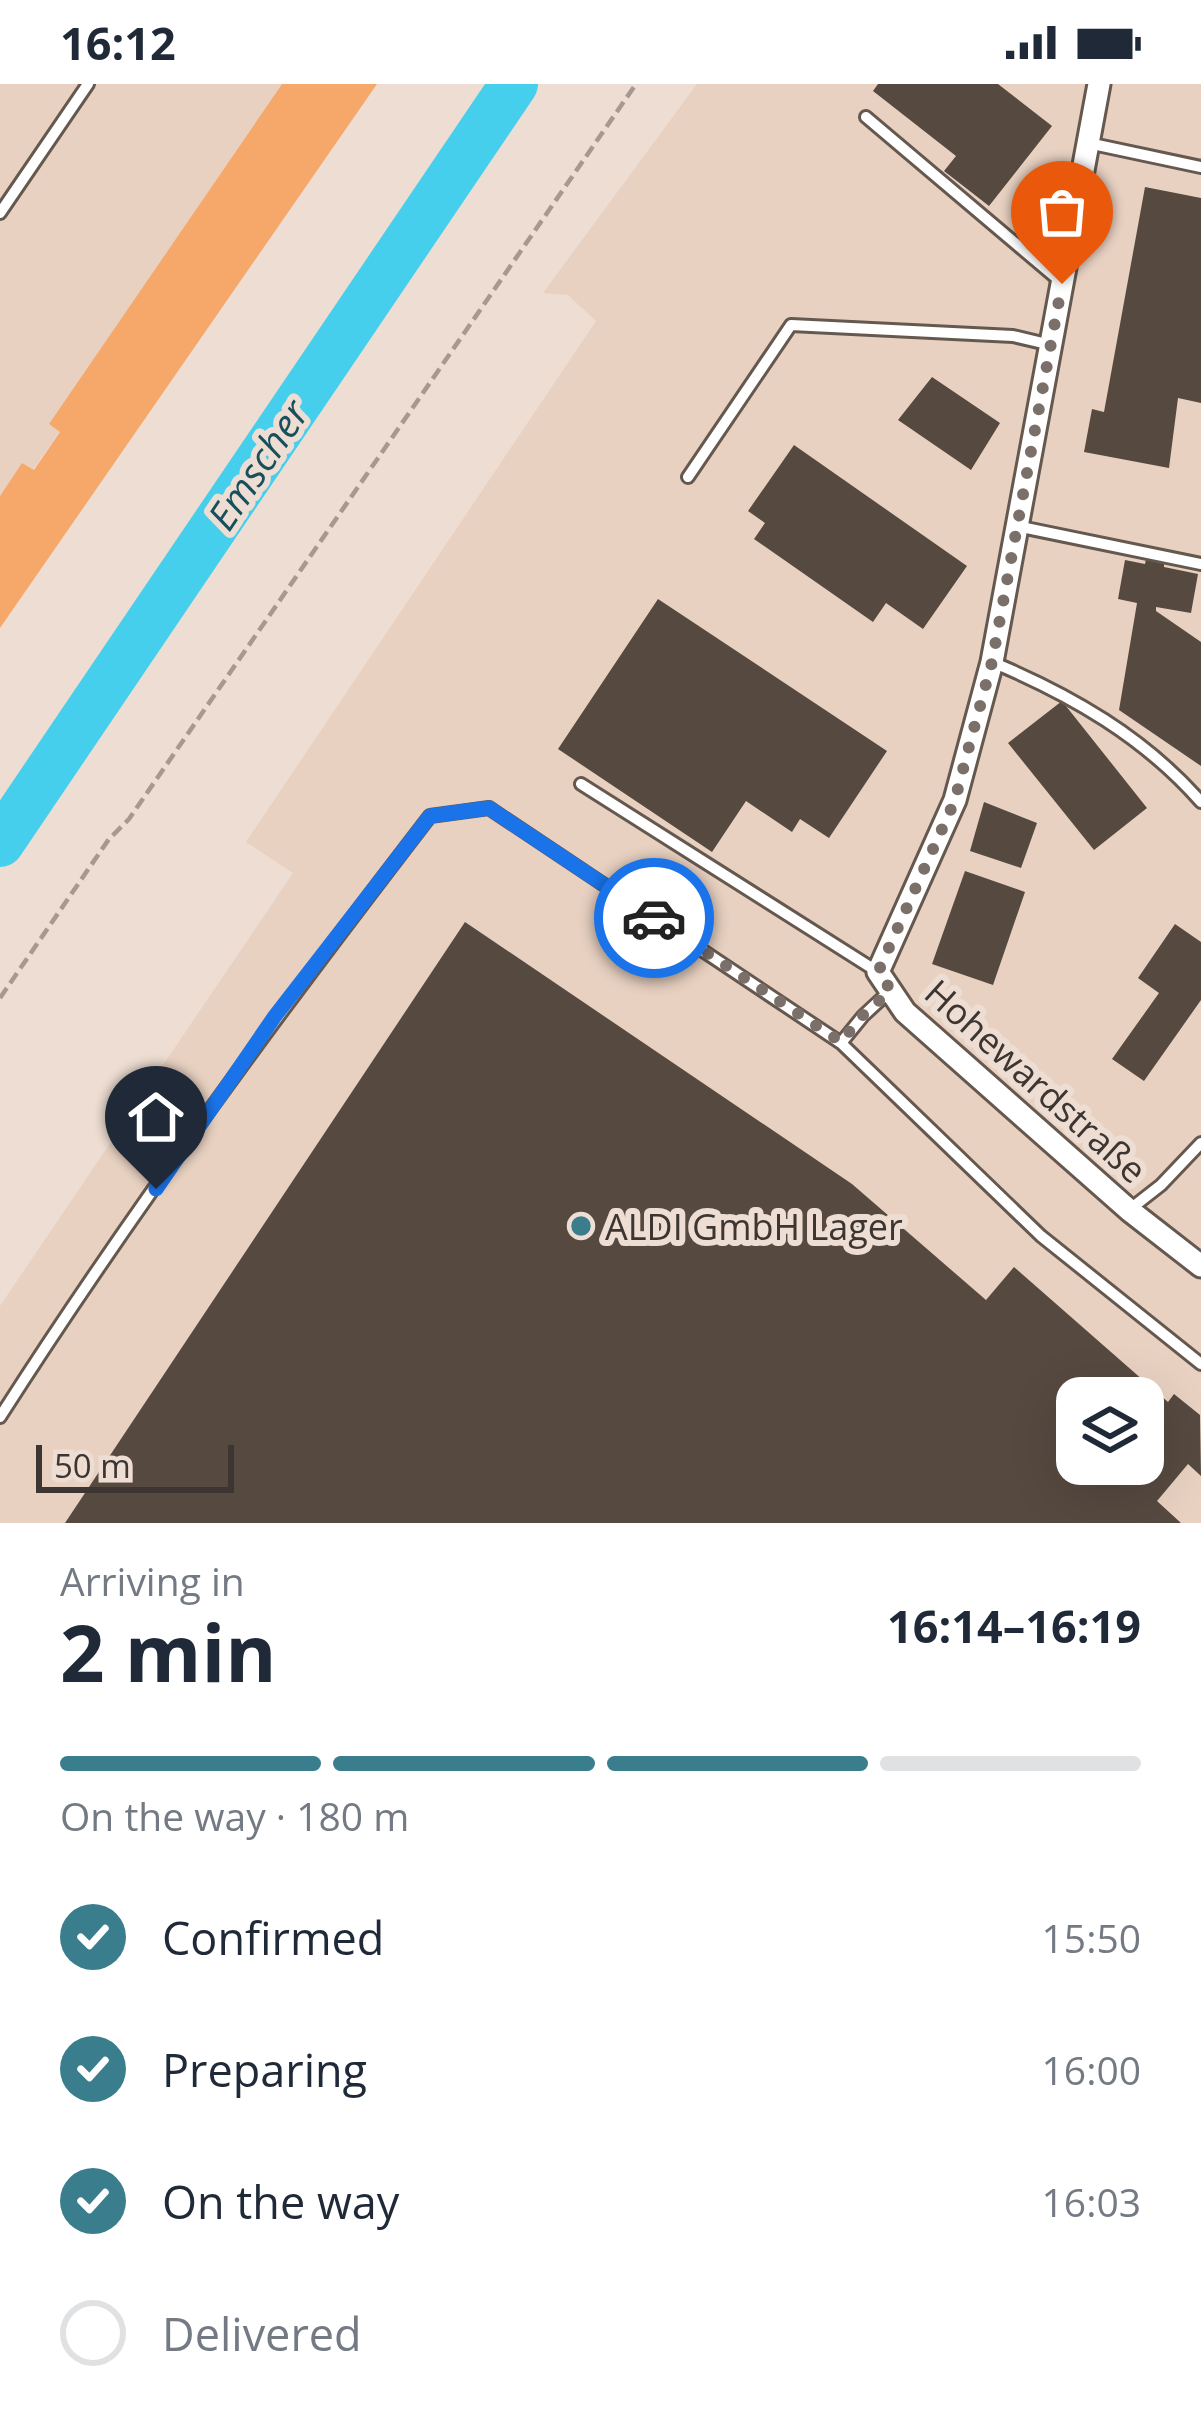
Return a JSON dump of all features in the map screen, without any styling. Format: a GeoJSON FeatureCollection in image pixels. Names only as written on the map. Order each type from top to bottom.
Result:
{"type":"FeatureCollection","features":[{"type":"Feature","properties":{"kind":"street","name":"Hohewardstraße"},"geometry":{"type":"LineString","coordinates":[[1099,84],[992,662],[955,800],[884,981],[905,1012],[1129,1210],[1201,1266]]}},
{"type":"Feature","properties":{"kind":"lane"},"geometry":{"type":"LineString","coordinates":[[0,213],[88,84]]}},
{"type":"Feature","properties":{"kind":"lane"},"geometry":{"type":"LineString","coordinates":[[866,117],[1062,284]]}},
{"type":"Feature","properties":{"kind":"lane"},"geometry":{"type":"LineString","coordinates":[[1088,143],[1201,167]]}},
{"type":"Feature","properties":{"kind":"lane"},"geometry":{"type":"LineString","coordinates":[[688,476],[791,326],[1013,336],[1051,345]]}},
{"type":"Feature","properties":{"kind":"lane"},"geometry":{"type":"LineString","coordinates":[[1016,526],[1201,564]]}},
{"type":"Feature","properties":{"kind":"lane"},"geometry":{"type":"LineString","coordinates":[[992,662],[1092,710],[1168,764],[1201,802]]}},
{"type":"Feature","properties":{"kind":"lane"},"geometry":{"type":"LineString","coordinates":[[581,784],[884,981],[841,1042]]}},
{"type":"Feature","properties":{"kind":"lane"},"geometry":{"type":"LineString","coordinates":[[0,1417],[59,1324],[275,1016],[430,816],[489,808],[841,1042],[1041,1236],[1201,1364]]}},
{"type":"Feature","properties":{"kind":"lane"},"geometry":{"type":"LineString","coordinates":[[1129,1210],[1161,1186],[1201,1143]]}},
{"type":"Feature","properties":{"kind":"path"},"geometry":{"type":"LineString","coordinates":[[0,998],[636,84]]}},
{"type":"Feature","properties":{"kind":"shaded area"},"geometry":{"type":"Polygon","coordinates":[[[0,84],[282,84],[50,423],[60,431],[33,470],[22,464],[0,496],[0,84]]]}},
{"type":"Feature","properties":{"kind":"shaded area"},"geometry":{"type":"Polygon","coordinates":[[[282,84],[377,84],[0,628],[0,496],[22,463],[34,470],[60,432],[49,424],[282,84]]]}},
{"type":"Feature","properties":{"kind":"shaded area"},"geometry":{"type":"Polygon","coordinates":[[[697,84],[1201,84],[1201,1523],[0,1523],[0,1306],[293,873],[246,842],[596,321],[568,295],[543,293],[697,84]]]}},
{"type":"Feature","properties":{"kind":"building"},"geometry":{"type":"Polygon","coordinates":[[[878,84],[998,84],[1052,126],[989,206],[944,171],[956,156],[873,91],[878,84]]]}},
{"type":"Feature","properties":{"kind":"building"},"geometry":{"type":"Polygon","coordinates":[[[1145,187],[1201,198],[1201,403],[1178,398],[1169,468],[1084,452],[1092,409],[1104,412],[1145,187]]]}},
{"type":"Feature","properties":{"kind":"building"},"geometry":{"type":"Polygon","coordinates":[[[932,377],[1000,423],[971,470],[898,420],[932,377]]]}},
{"type":"Feature","properties":{"kind":"building"},"geometry":{"type":"Polygon","coordinates":[[[794,445],[967,566],[923,629],[886,603],[873,622],[754,539],[765,523],[748,511],[794,445]]]}},
{"type":"Feature","properties":{"kind":"building"},"geometry":{"type":"Polygon","coordinates":[[[1146,559],[1198,574],[1191,613],[1156,607],[1156,611],[1201,642],[1201,766],[1119,710],[1137,603],[1118,599],[1125,560],[1145,564],[1146,559]]]}},
{"type":"Feature","properties":{"kind":"building"},"geometry":{"type":"Polygon","coordinates":[[[658,599],[887,751],[829,838],[800,819],[792,832],[746,801],[712,852],[558,749],[658,599]]]}},
{"type":"Feature","properties":{"kind":"building"},"geometry":{"type":"Polygon","coordinates":[[[1062,701],[1147,808],[1094,850],[1008,743],[1062,701]]]}},
{"type":"Feature","properties":{"kind":"building"},"geometry":{"type":"Polygon","coordinates":[[[984,802],[1037,823],[1021,868],[970,851],[984,802]]]}},
{"type":"Feature","properties":{"kind":"building"},"geometry":{"type":"Polygon","coordinates":[[[965,871],[1025,892],[993,985],[932,964],[965,871]]]}},
{"type":"Feature","properties":{"kind":"building","name":"ALDI GmbH Lager"},"geometry":{"type":"Polygon","coordinates":[[[465,922],[852,1184],[986,1300],[1014,1267],[1139,1377],[1056,1377],[1056,1485],[1164,1485],[1164,1398],[1168,1402],[1174,1394],[1200,1415],[1201,1476],[1188,1464],[1157,1501],[1181,1523],[65,1523],[465,922]]]}},
{"type":"Feature","properties":{"kind":"building"},"geometry":{"type":"Polygon","coordinates":[[[1175,924],[1201,942],[1201,1000],[1144,1081],[1112,1059],[1159,993],[1138,978],[1175,924]]]}},
{"type":"Feature","properties":{"kind":"waterway","name":"Emscher"},"geometry":{"type":"LineString","coordinates":[[0,843],[514,84]]}},
{"type":"Feature","properties":{"kind":"way so far"},"geometry":{"type":"LineString","coordinates":[[654,918],[841,1042],[891,990],[878,972],[955,800],[992,662],[1062,284]]}},
{"type":"Feature","properties":{"kind":"place","name":"ALDI GmbH Lager"},"geometry":{"type":"Point","coordinates":[581,1226]}},
{"type":"Feature","properties":{"kind":"route"},"geometry":{"type":"LineString","coordinates":[[156,1189],[275,1016],[430,816],[489,808],[654,918]]}}]}
